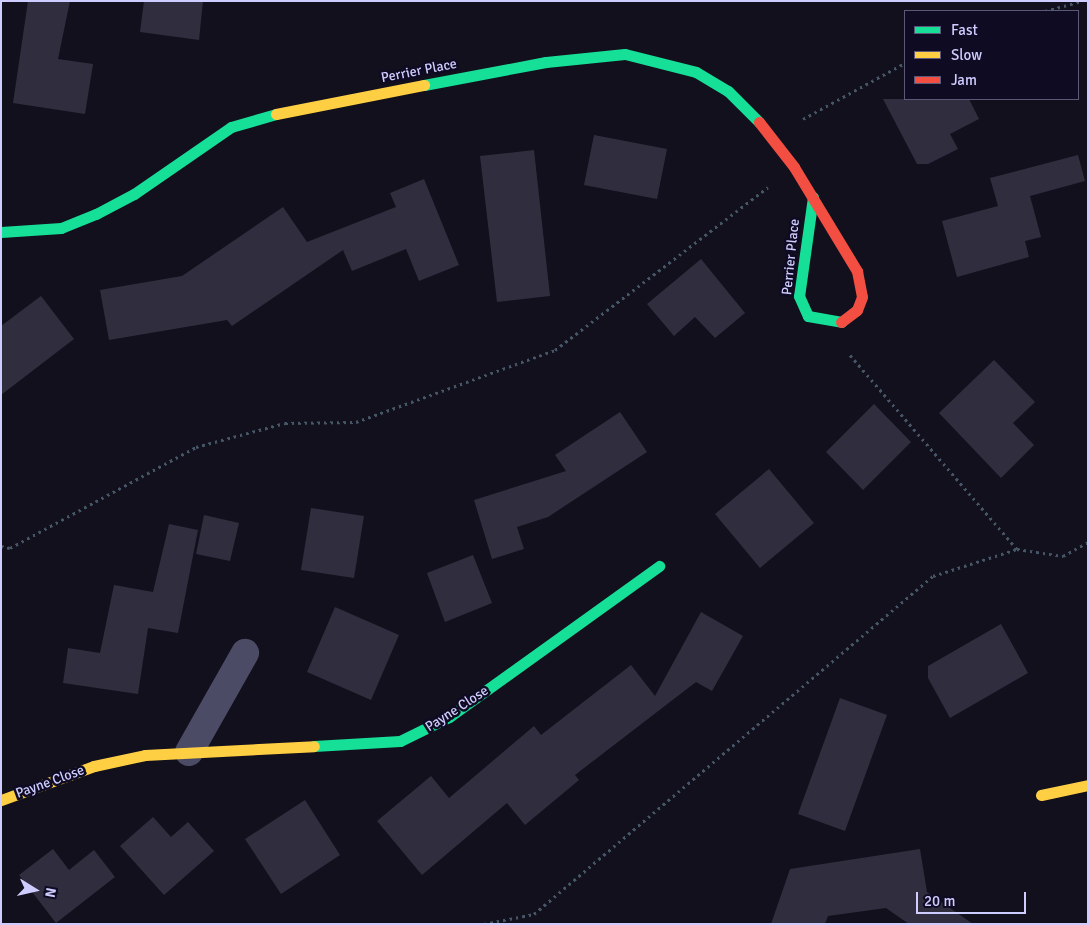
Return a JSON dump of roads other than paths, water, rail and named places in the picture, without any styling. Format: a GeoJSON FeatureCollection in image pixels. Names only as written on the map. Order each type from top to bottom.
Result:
{"type":"FeatureCollection","features":[{"type":"Feature","properties":{"kind":"street","name":"Perrier Place"},"geometry":{"type":"LineString","coordinates":[[1,232],[61,228],[96,214],[240,123],[585,56],[625,54],[696,72],[728,92],[773,135],[812,197],[861,284],[857,310],[838,324],[808,316],[799,296],[812,197]]}},
{"type":"Feature","properties":{"kind":"street","name":"Payne Close"},"geometry":{"type":"LineString","coordinates":[[1,800],[94,766],[189,752],[371,745],[416,735],[449,717],[659,566]]}},
{"type":"Feature","properties":{"kind":"street"},"geometry":{"type":"LineString","coordinates":[[189,752],[245,653]]}},
{"type":"Feature","properties":{"kind":"street"},"geometry":{"type":"LineString","coordinates":[[1041,796],[1088,785]]}}]}
